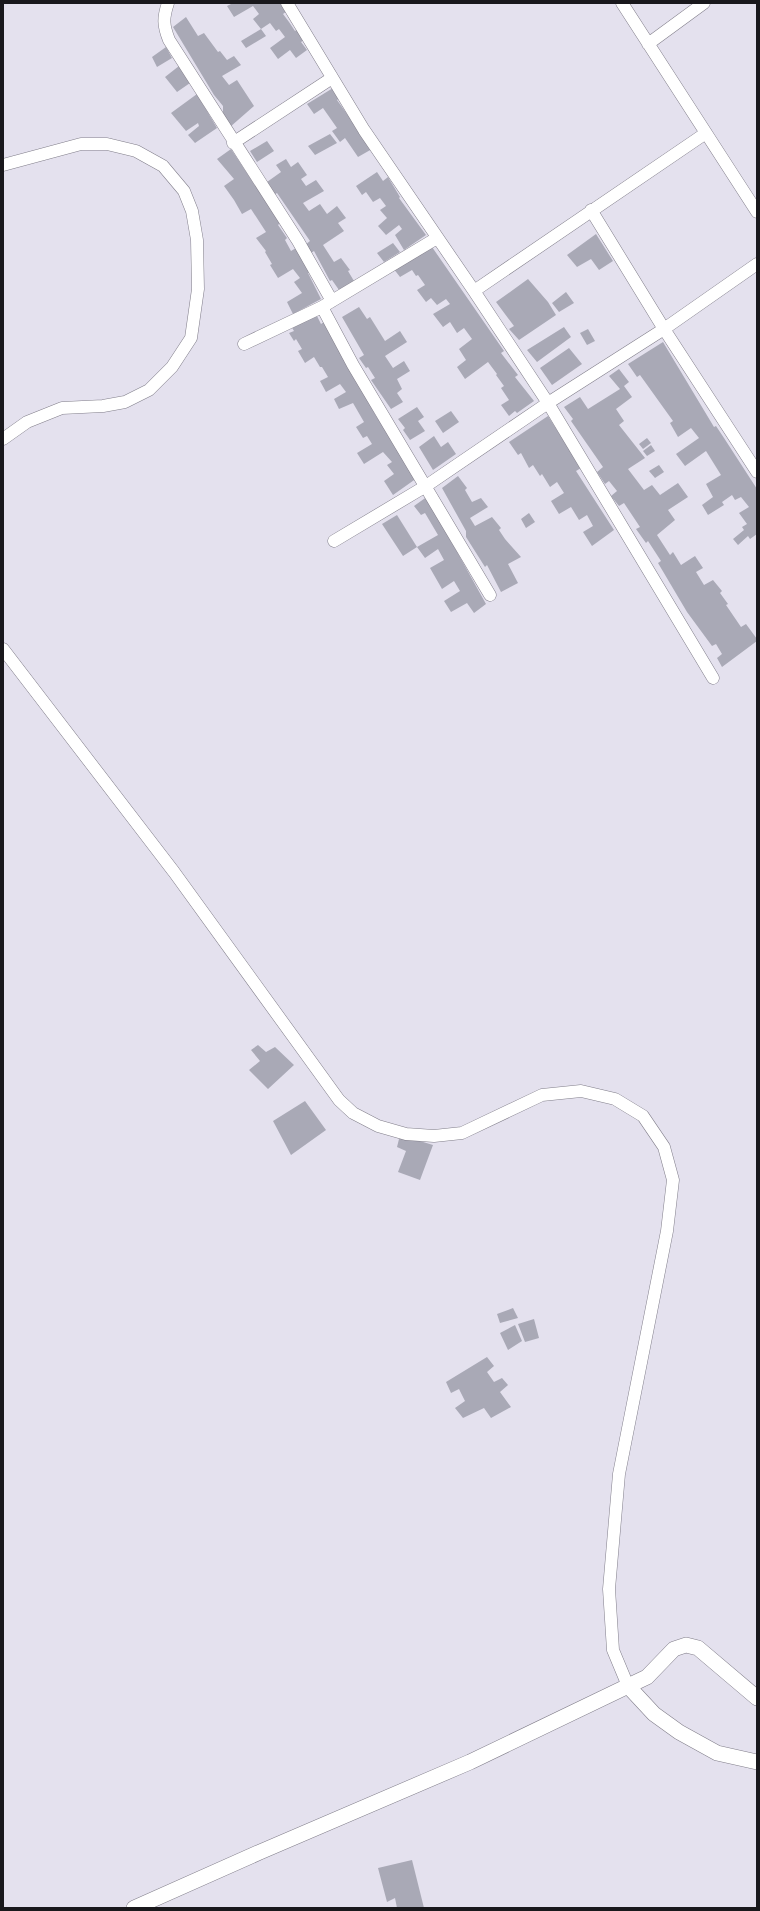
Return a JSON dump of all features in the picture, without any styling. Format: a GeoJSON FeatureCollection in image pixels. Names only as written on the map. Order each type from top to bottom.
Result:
{"type":"FeatureCollection","features":[{"type":"Feature","properties":{"kind":"street"},"geometry":{"type":"LineString","coordinates":[[168,3],[165,13],[164,27],[169,40],[233,143],[298,241],[353,364],[490,595]]}},
{"type":"Feature","properties":{"kind":"street"},"geometry":{"type":"LineString","coordinates":[[287,3],[364,130],[474,291],[548,403],[713,678]]}},
{"type":"Feature","properties":{"kind":"street"},"geometry":{"type":"LineString","coordinates":[[622,3],[757,212]]}},
{"type":"Feature","properties":{"kind":"street"},"geometry":{"type":"LineString","coordinates":[[648,44],[704,3]]}},
{"type":"Feature","properties":{"kind":"street"},"geometry":{"type":"LineString","coordinates":[[233,143],[332,78]]}},
{"type":"Feature","properties":{"kind":"street"},"geometry":{"type":"LineString","coordinates":[[474,291],[706,133]]}},
{"type":"Feature","properties":{"kind":"street"},"geometry":{"type":"LineString","coordinates":[[3,165],[81,144],[107,144],[136,151],[163,166],[184,191],[192,211],[197,240],[198,288],[190,338],[172,367],[149,390],[125,402],[103,406],[62,408],[28,422],[3,439]]}},
{"type":"Feature","properties":{"kind":"street"},"geometry":{"type":"LineString","coordinates":[[591,210],[664,329],[757,472]]}},
{"type":"Feature","properties":{"kind":"street"},"geometry":{"type":"LineString","coordinates":[[244,344],[327,304],[437,238]]}},
{"type":"Feature","properties":{"kind":"street"},"geometry":{"type":"LineString","coordinates":[[334,541],[426,486],[548,403],[664,329],[757,264]]}},
{"type":"Feature","properties":{"kind":"street"},"geometry":{"type":"LineString","coordinates":[[3,649],[174,872],[339,1100],[353,1113],[378,1126],[406,1134],[434,1136],[462,1133],[542,1094],[581,1091],[615,1099],[643,1116],[664,1147],[673,1180],[667,1231],[619,1474],[609,1589],[613,1650],[628,1686],[654,1714],[679,1732],[717,1754],[757,1762]]}},
{"type":"Feature","properties":{"kind":"street"},"geometry":{"type":"LineString","coordinates":[[134,1908],[267,1848],[470,1762],[647,1677],[674,1649],[686,1645],[698,1648],[757,1698]]}},
{"type":"Feature","properties":{"kind":"building"},"geometry":{"type":"Polygon","coordinates":[[[233,3],[281,3],[287,11],[283,14],[295,31],[298,29],[306,39],[301,42],[307,50],[296,58],[290,50],[278,59],[270,48],[285,37],[279,29],[276,31],[270,23],[261,29],[253,19],[259,14],[253,6],[234,17],[227,6],[233,3]]]}},
{"type":"Feature","properties":{"kind":"building"},"geometry":{"type":"Polygon","coordinates":[[[186,17],[198,36],[204,33],[218,52],[220,51],[227,60],[234,56],[241,65],[222,76],[229,85],[237,80],[254,106],[230,127],[223,113],[223,106],[214,95],[173,27],[186,17]]]}},
{"type":"Feature","properties":{"kind":"building"},"geometry":{"type":"Polygon","coordinates":[[[261,29],[266,36],[246,48],[241,41],[261,29]]]}},
{"type":"Feature","properties":{"kind":"building"},"geometry":{"type":"Polygon","coordinates":[[[166,47],[172,58],[157,67],[152,57],[166,47]]]}},
{"type":"Feature","properties":{"kind":"building"},"geometry":{"type":"Polygon","coordinates":[[[179,66],[190,83],[177,92],[165,77],[179,66]]]}},
{"type":"Feature","properties":{"kind":"building"},"geometry":{"type":"Polygon","coordinates":[[[333,88],[340,98],[337,100],[372,149],[358,157],[345,138],[340,142],[332,131],[337,128],[323,108],[314,114],[307,104],[333,88]]]}},
{"type":"Feature","properties":{"kind":"building"},"geometry":{"type":"Polygon","coordinates":[[[197,94],[217,128],[195,143],[188,135],[199,126],[198,123],[186,131],[171,113],[197,94]]]}},
{"type":"Feature","properties":{"kind":"building"},"geometry":{"type":"Polygon","coordinates":[[[330,134],[337,143],[315,155],[308,146],[330,134]]]}},
{"type":"Feature","properties":{"kind":"building"},"geometry":{"type":"Polygon","coordinates":[[[267,141],[274,151],[257,162],[250,151],[267,141]]]}},
{"type":"Feature","properties":{"kind":"building"},"geometry":{"type":"Polygon","coordinates":[[[231,149],[280,223],[278,225],[287,238],[285,240],[291,251],[296,248],[310,272],[308,273],[321,299],[293,314],[287,302],[302,293],[294,282],[300,278],[293,269],[278,278],[270,265],[272,264],[265,252],[266,251],[256,238],[266,232],[251,209],[242,214],[224,186],[234,179],[217,159],[231,149]]]}},
{"type":"Feature","properties":{"kind":"building"},"geometry":{"type":"Polygon","coordinates":[[[286,159],[291,167],[298,162],[307,175],[301,179],[306,186],[316,180],[324,191],[303,203],[309,211],[320,204],[327,214],[337,206],[346,218],[338,223],[344,231],[323,245],[334,262],[341,258],[350,270],[348,271],[354,281],[339,290],[332,280],[330,281],[314,251],[311,253],[305,245],[310,241],[277,193],[274,195],[267,182],[281,172],[276,165],[286,159]]]}},
{"type":"Feature","properties":{"kind":"building"},"geometry":{"type":"Polygon","coordinates":[[[377,172],[383,181],[388,177],[400,197],[399,198],[426,235],[404,250],[395,235],[402,229],[399,225],[386,235],[378,226],[387,218],[380,210],[386,206],[380,198],[373,202],[366,192],[362,195],[356,186],[377,172]]]}},
{"type":"Feature","properties":{"kind":"building"},"geometry":{"type":"Polygon","coordinates":[[[596,234],[613,261],[599,270],[591,259],[577,267],[567,255],[596,234]]]}},
{"type":"Feature","properties":{"kind":"building"},"geometry":{"type":"Polygon","coordinates":[[[393,243],[400,252],[384,262],[377,253],[393,243]]]}},
{"type":"Feature","properties":{"kind":"building"},"geometry":{"type":"Polygon","coordinates":[[[432,247],[504,351],[501,353],[518,375],[515,377],[534,401],[517,413],[515,411],[509,416],[501,405],[509,400],[501,388],[504,386],[488,362],[465,379],[457,367],[466,360],[459,349],[472,339],[464,328],[457,333],[450,322],[443,327],[433,314],[450,304],[446,299],[437,305],[431,298],[426,302],[417,290],[425,285],[418,275],[416,276],[412,270],[400,277],[393,268],[432,247]]]}},
{"type":"Feature","properties":{"kind":"building"},"geometry":{"type":"Polygon","coordinates":[[[528,279],[548,302],[556,315],[519,340],[509,329],[514,326],[496,302],[528,279]]]}},
{"type":"Feature","properties":{"kind":"building"},"geometry":{"type":"Polygon","coordinates":[[[566,292],[574,303],[559,312],[552,303],[566,292]]]}},
{"type":"Feature","properties":{"kind":"building"},"geometry":{"type":"Polygon","coordinates":[[[359,307],[367,319],[370,317],[385,341],[400,331],[407,342],[385,356],[393,368],[404,361],[410,371],[397,379],[402,389],[397,393],[403,402],[391,409],[371,380],[375,378],[368,367],[366,368],[359,358],[364,355],[342,317],[359,307]]]}},
{"type":"Feature","properties":{"kind":"building"},"geometry":{"type":"Polygon","coordinates":[[[316,314],[321,324],[324,322],[376,416],[417,478],[393,495],[384,481],[394,474],[387,465],[392,462],[383,452],[364,464],[357,453],[372,444],[367,436],[363,438],[356,427],[364,422],[353,403],[339,409],[334,399],[346,392],[340,384],[326,392],[320,381],[328,377],[322,367],[320,367],[314,357],[305,363],[298,351],[302,349],[296,339],[294,341],[289,333],[294,331],[291,326],[316,314]]]}},
{"type":"Feature","properties":{"kind":"building"},"geometry":{"type":"Polygon","coordinates":[[[564,327],[571,337],[537,362],[527,350],[564,327]]]}},
{"type":"Feature","properties":{"kind":"building"},"geometry":{"type":"Polygon","coordinates":[[[588,329],[595,341],[587,345],[580,333],[588,329]]]}},
{"type":"Feature","properties":{"kind":"building"},"geometry":{"type":"Polygon","coordinates":[[[663,342],[714,427],[716,426],[757,489],[757,534],[750,539],[748,536],[738,545],[733,539],[744,530],[742,527],[747,524],[739,513],[749,507],[741,497],[735,500],[732,495],[722,502],[724,505],[708,515],[702,505],[713,497],[706,484],[721,475],[706,451],[685,466],[676,454],[699,438],[691,428],[678,437],[670,423],[673,421],[640,375],[637,377],[628,364],[663,342]]]}},
{"type":"Feature","properties":{"kind":"building"},"geometry":{"type":"Polygon","coordinates":[[[569,348],[582,364],[552,385],[540,368],[569,348]]]}},
{"type":"Feature","properties":{"kind":"building"},"geometry":{"type":"Polygon","coordinates":[[[619,369],[629,382],[624,386],[632,397],[616,409],[624,421],[619,425],[645,458],[628,469],[644,490],[652,485],[660,495],[678,483],[688,497],[668,510],[675,520],[657,535],[670,555],[673,552],[681,565],[695,556],[703,568],[696,572],[704,585],[713,580],[722,591],[720,593],[728,604],[726,605],[741,627],[746,624],[757,639],[757,641],[722,667],[717,658],[722,654],[716,644],[712,646],[687,612],[658,563],[661,561],[648,541],[646,543],[636,529],[640,527],[624,503],[619,506],[611,496],[617,491],[609,481],[605,484],[597,472],[603,467],[571,421],[573,419],[564,407],[580,397],[588,409],[620,389],[609,376],[619,369]]]}},
{"type":"Feature","properties":{"kind":"building"},"geometry":{"type":"Polygon","coordinates":[[[417,407],[424,417],[418,421],[425,431],[410,440],[403,430],[405,428],[398,419],[417,407]]]}},
{"type":"Feature","properties":{"kind":"building"},"geometry":{"type":"Polygon","coordinates":[[[451,411],[459,422],[443,433],[435,421],[451,411]]]}},
{"type":"Feature","properties":{"kind":"building"},"geometry":{"type":"Polygon","coordinates":[[[548,416],[581,468],[576,471],[614,530],[592,546],[583,532],[593,526],[587,515],[579,520],[571,507],[559,514],[551,501],[564,493],[557,482],[550,487],[542,474],[540,476],[533,465],[529,468],[521,453],[518,455],[509,442],[548,416]]]}},
{"type":"Feature","properties":{"kind":"building"},"geometry":{"type":"Polygon","coordinates":[[[434,436],[441,447],[448,442],[456,454],[433,470],[419,447],[434,436]]]}},
{"type":"Feature","properties":{"kind":"building"},"geometry":{"type":"Polygon","coordinates":[[[647,438],[651,443],[643,449],[639,444],[647,438]]]}},
{"type":"Feature","properties":{"kind":"building"},"geometry":{"type":"Polygon","coordinates":[[[651,445],[655,451],[647,456],[643,451],[651,445]]]}},
{"type":"Feature","properties":{"kind":"building"},"geometry":{"type":"Polygon","coordinates":[[[659,465],[664,472],[655,478],[649,471],[659,465]]]}},
{"type":"Feature","properties":{"kind":"building"},"geometry":{"type":"Polygon","coordinates":[[[458,476],[467,488],[465,490],[472,502],[481,498],[488,507],[470,518],[475,526],[492,517],[501,528],[499,530],[505,539],[521,557],[508,564],[518,583],[501,592],[487,565],[485,567],[466,537],[466,531],[442,488],[458,476]]]}},
{"type":"Feature","properties":{"kind":"building"},"geometry":{"type":"Polygon","coordinates":[[[428,496],[454,539],[451,541],[486,604],[474,613],[467,603],[451,612],[444,601],[460,591],[454,581],[442,589],[430,568],[444,560],[438,549],[425,558],[417,547],[438,535],[425,513],[421,515],[414,506],[428,496]]]}},
{"type":"Feature","properties":{"kind":"building"},"geometry":{"type":"Polygon","coordinates":[[[529,513],[535,522],[526,528],[521,519],[529,513]]]}},
{"type":"Feature","properties":{"kind":"building"},"geometry":{"type":"Polygon","coordinates":[[[397,515],[417,547],[403,556],[382,524],[397,515]]]}},
{"type":"Feature","properties":{"kind":"building"},"geometry":{"type":"Polygon","coordinates":[[[258,1045],[266,1052],[275,1047],[294,1065],[268,1089],[249,1070],[260,1061],[251,1050],[258,1045]]]}},
{"type":"Feature","properties":{"kind":"building"},"geometry":{"type":"Polygon","coordinates":[[[305,1101],[326,1130],[291,1155],[273,1121],[305,1101]]]}},
{"type":"Feature","properties":{"kind":"building"},"geometry":{"type":"Polygon","coordinates":[[[400,1135],[433,1145],[420,1180],[398,1172],[406,1151],[397,1147],[400,1135]]]}},
{"type":"Feature","properties":{"kind":"building"},"geometry":{"type":"Polygon","coordinates":[[[513,1308],[518,1318],[500,1323],[497,1314],[513,1308]]]}},
{"type":"Feature","properties":{"kind":"building"},"geometry":{"type":"Polygon","coordinates":[[[534,1319],[539,1338],[525,1342],[518,1324],[534,1319]]]}},
{"type":"Feature","properties":{"kind":"building"},"geometry":{"type":"Polygon","coordinates":[[[515,1325],[522,1341],[508,1350],[500,1333],[515,1325]]]}},
{"type":"Feature","properties":{"kind":"building"},"geometry":{"type":"Polygon","coordinates":[[[487,1357],[494,1366],[487,1372],[494,1382],[502,1378],[508,1385],[500,1392],[511,1407],[491,1418],[484,1408],[463,1418],[455,1408],[465,1401],[459,1389],[451,1393],[446,1382],[487,1357]]]}},
{"type":"Feature","properties":{"kind":"building"},"geometry":{"type":"Polygon","coordinates":[[[412,1860],[424,1908],[397,1908],[395,1898],[387,1902],[378,1868],[412,1860]]]}}]}
